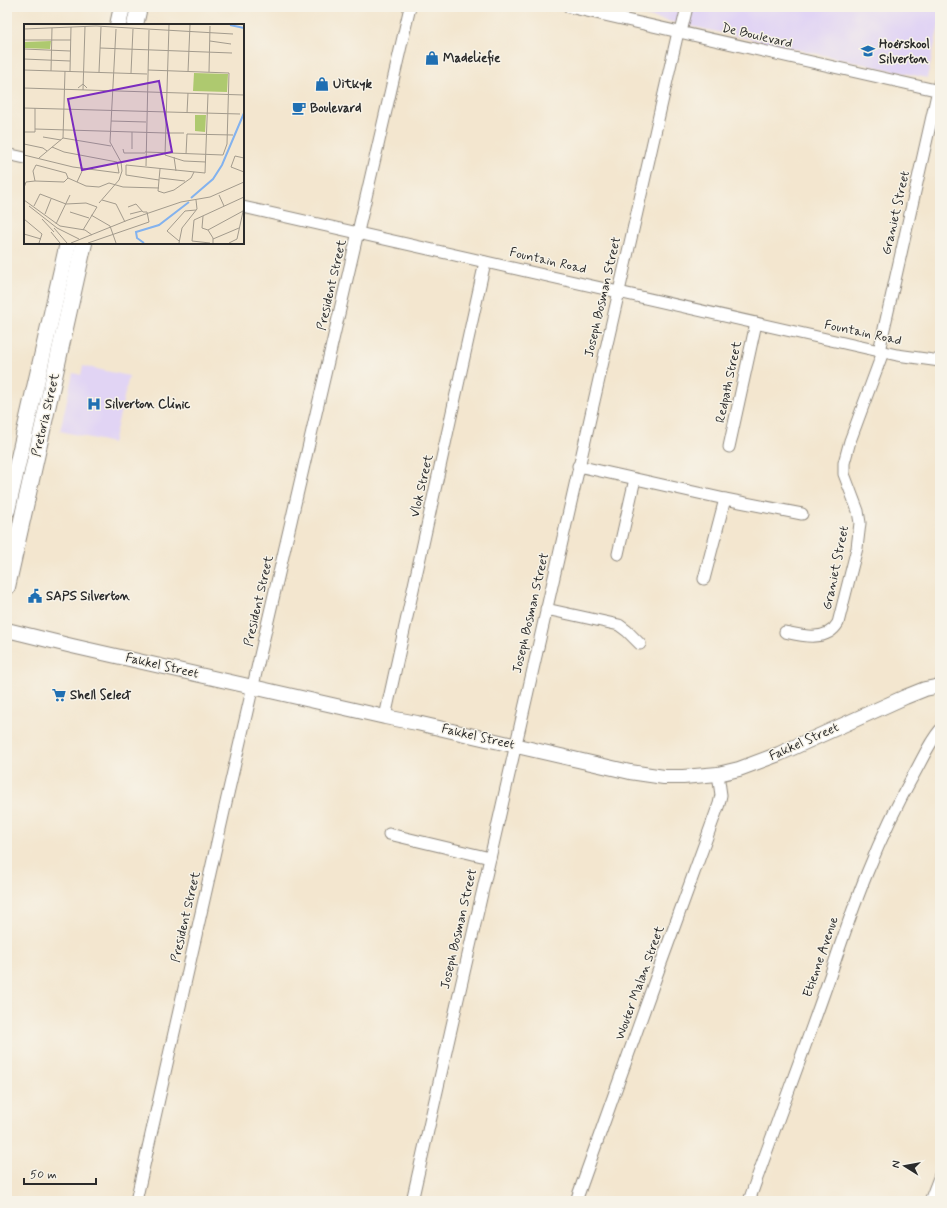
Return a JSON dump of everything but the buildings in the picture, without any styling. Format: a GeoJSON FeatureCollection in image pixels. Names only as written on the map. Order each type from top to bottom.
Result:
{"type":"FeatureCollection","features":[{"type":"Feature","properties":{"kind":"main road"},"geometry":{"type":"LineString","coordinates":[[118,24],[122,7]]}},
{"type":"Feature","properties":{"kind":"main road"},"geometry":{"type":"LineString","coordinates":[[135,24],[139,7]]}},
{"type":"Feature","properties":{"kind":"main road","name":"Pretoria Street"},"geometry":{"type":"LineString","coordinates":[[7,510],[68,244]]}},
{"type":"Feature","properties":{"kind":"main road","name":"Pretoria Street"},"geometry":{"type":"LineString","coordinates":[[7,587],[84,244]]}},
{"type":"Feature","properties":{"kind":"street","name":"President Street"},"geometry":{"type":"LineString","coordinates":[[136,1201],[410,7]]}},
{"type":"Feature","properties":{"kind":"street","name":"De Boulevard"},"geometry":{"type":"LineString","coordinates":[[569,7],[939,88]]}},
{"type":"Feature","properties":{"kind":"street","name":"Joseph Bosman Street"},"geometry":{"type":"LineString","coordinates":[[412,1201],[618,292],[679,32],[687,7]]}},
{"type":"Feature","properties":{"kind":"street","name":"Graniet Street"},"geometry":{"type":"LineString","coordinates":[[785,632],[805,636],[821,635],[834,629],[838,623],[857,548],[860,523],[858,511],[844,474],[844,463],[850,441],[881,351],[939,88]]}},
{"type":"Feature","properties":{"kind":"street"},"geometry":{"type":"LineString","coordinates":[[7,154],[24,158]]}},
{"type":"Feature","properties":{"kind":"street","name":"Fountain Road"},"geometry":{"type":"LineString","coordinates":[[244,207],[897,355],[940,361]]}},
{"type":"Feature","properties":{"kind":"street","name":"Vlok Street"},"geometry":{"type":"LineString","coordinates":[[385,717],[485,262]]}},
{"type":"Feature","properties":{"kind":"street","name":"Redpath Street"},"geometry":{"type":"LineString","coordinates":[[729,447],[756,323]]}},
{"type":"Feature","properties":{"kind":"street"},"geometry":{"type":"LineString","coordinates":[[578,466],[725,500],[802,514]]}},
{"type":"Feature","properties":{"kind":"street"},"geometry":{"type":"LineString","coordinates":[[618,554],[635,479]]}},
{"type":"Feature","properties":{"kind":"street"},"geometry":{"type":"LineString","coordinates":[[704,579],[725,500]]}},
{"type":"Feature","properties":{"kind":"street"},"geometry":{"type":"LineString","coordinates":[[546,608],[619,625],[640,644]]}},
{"type":"Feature","properties":{"kind":"street","name":"Fakkel Street"},"geometry":{"type":"LineString","coordinates":[[7,630],[72,646],[655,777],[683,777],[718,774],[739,769],[759,762],[904,697],[940,686]]}},
{"type":"Feature","properties":{"kind":"street","name":"Etienne Avenue"},"geometry":{"type":"LineString","coordinates":[[749,1201],[839,946],[876,848],[898,802],[940,730]]}},
{"type":"Feature","properties":{"kind":"street","name":"Wouter Malan Street"},"geometry":{"type":"LineString","coordinates":[[576,1201],[719,804],[721,795],[718,774]]}},
{"type":"Feature","properties":{"kind":"street"},"geometry":{"type":"LineString","coordinates":[[389,834],[490,858]]}},
{"type":"Feature","properties":{"kind":"street"},"geometry":{"type":"LineString","coordinates":[[930,1201],[939,1183]]}},
{"type":"Feature","properties":{"kind":"shaded area","name":"Hoërskool Silverton"},"geometry":{"type":"Polygon","coordinates":[[[604,7],[940,7],[940,21],[927,78],[604,7]]]}},
{"type":"Feature","properties":{"kind":"shaded area","name":"Silverton Clinic"},"geometry":{"type":"Polygon","coordinates":[[[83,366],[129,376],[113,443],[60,431],[73,373],[81,375],[83,366]]]}},
{"type":"Feature","properties":{"kind":"place","name":"Hoërskool Silverton"},"geometry":{"type":"Point","coordinates":[868,51]}},
{"type":"Feature","properties":{"kind":"place","name":"Madeliefie"},"geometry":{"type":"Point","coordinates":[432,58]}},
{"type":"Feature","properties":{"kind":"place","name":"Uitkyk"},"geometry":{"type":"Point","coordinates":[322,84]}},
{"type":"Feature","properties":{"kind":"place","name":"Boulevard"},"geometry":{"type":"Point","coordinates":[299,108]}},
{"type":"Feature","properties":{"kind":"place","name":"Silverton Clinic"},"geometry":{"type":"Point","coordinates":[94,404]}},
{"type":"Feature","properties":{"kind":"place","name":"SAPS Silverton"},"geometry":{"type":"Point","coordinates":[35,596]}},
{"type":"Feature","properties":{"kind":"place","name":"Shell Select"},"geometry":{"type":"Point","coordinates":[59,695]}}]}
